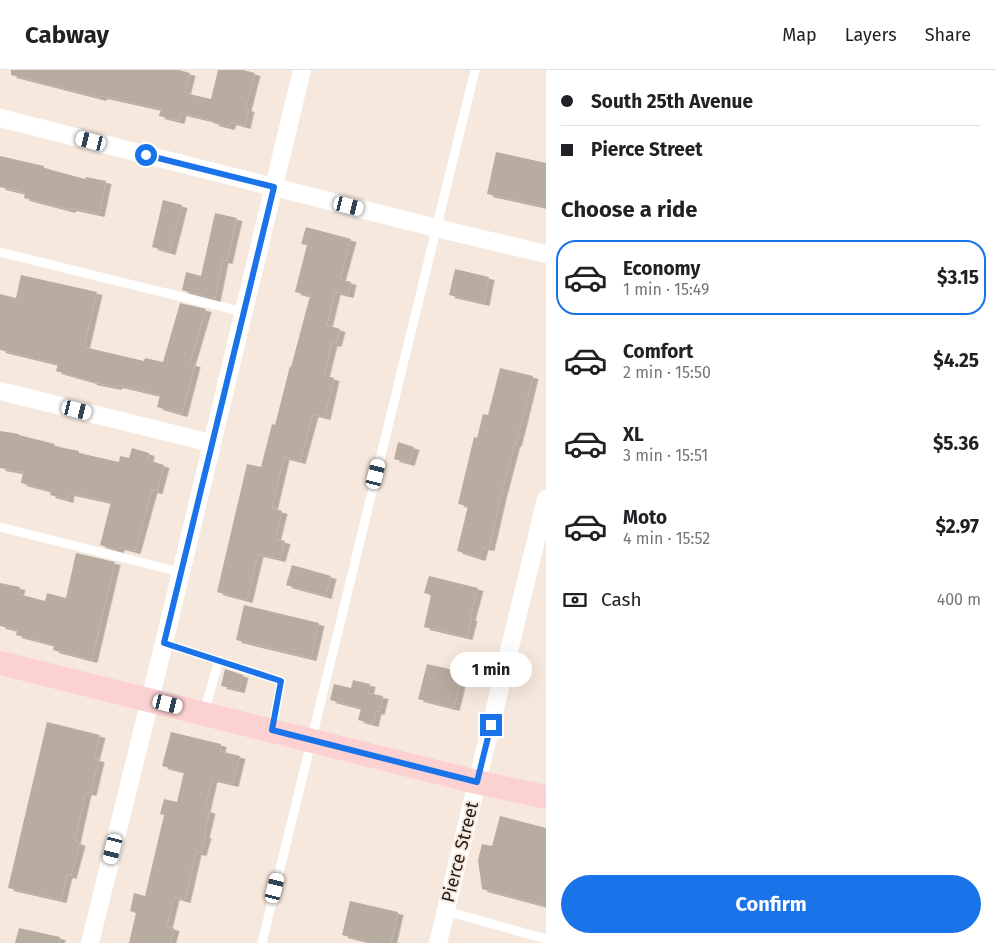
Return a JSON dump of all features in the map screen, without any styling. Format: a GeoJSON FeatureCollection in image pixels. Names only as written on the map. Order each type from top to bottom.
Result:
{"type":"FeatureCollection","features":[{"type":"Feature","properties":{"kind":"main road"},"geometry":{"type":"LineString","coordinates":[[0,663],[477,782],[546,797]]}},
{"type":"Feature","properties":{"kind":"street"},"geometry":{"type":"LineString","coordinates":[[90,943],[302,70]]}},
{"type":"Feature","properties":{"kind":"street"},"geometry":{"type":"LineString","coordinates":[[0,118],[546,254]]}},
{"type":"Feature","properties":{"kind":"street"},"geometry":{"type":"LineString","coordinates":[[0,391],[211,443]]}},
{"type":"Feature","properties":{"kind":"street","name":"Pierce Street"},"geometry":{"type":"LineString","coordinates":[[438,943],[546,499]]}},
{"type":"Feature","properties":{"kind":"lane"},"geometry":{"type":"LineString","coordinates":[[262,943],[476,70]]}},
{"type":"Feature","properties":{"kind":"lane"},"geometry":{"type":"LineString","coordinates":[[0,252],[243,312]]}},
{"type":"Feature","properties":{"kind":"lane"},"geometry":{"type":"LineString","coordinates":[[0,527],[180,572]]}},
{"type":"Feature","properties":{"kind":"lane"},"geometry":{"type":"LineString","coordinates":[[164,643],[281,681],[272,730]]}},
{"type":"Feature","properties":{"kind":"lane"},"geometry":{"type":"LineString","coordinates":[[204,713],[219,660]]}},
{"type":"Feature","properties":{"kind":"lane"},"geometry":{"type":"LineString","coordinates":[[446,911],[546,939]]}},
{"type":"Feature","properties":{"kind":"building"},"geometry":{"type":"Polygon","coordinates":[[[11,70],[179,70],[190,73],[185,93],[211,99],[218,70],[243,70],[255,73],[246,108],[249,109],[245,126],[231,122],[229,127],[213,123],[214,121],[181,113],[179,121],[159,116],[161,109],[102,96],[101,98],[11,75],[11,70]]]}},
{"type":"Feature","properties":{"kind":"building"},"geometry":{"type":"Polygon","coordinates":[[[496,152],[546,163],[546,207],[487,194],[496,152]]]}},
{"type":"Feature","properties":{"kind":"building"},"geometry":{"type":"Polygon","coordinates":[[[0,156],[44,166],[44,168],[85,179],[86,177],[106,181],[99,214],[71,208],[70,210],[24,198],[25,193],[0,187],[0,156]]]}},
{"type":"Feature","properties":{"kind":"building"},"geometry":{"type":"Polygon","coordinates":[[[163,200],[182,205],[170,252],[152,247],[163,200]]]}},
{"type":"Feature","properties":{"kind":"building"},"geometry":{"type":"Polygon","coordinates":[[[215,213],[237,218],[227,261],[223,260],[215,299],[182,290],[186,272],[201,276],[215,213]]]}},
{"type":"Feature","properties":{"kind":"building"},"geometry":{"type":"Polygon","coordinates":[[[306,227],[351,239],[340,279],[351,282],[348,295],[335,292],[327,325],[340,329],[336,344],[332,343],[324,375],[334,378],[325,417],[313,414],[300,461],[284,457],[272,508],[282,511],[275,539],[285,541],[280,559],[258,554],[247,600],[217,592],[247,464],[261,467],[272,424],[275,425],[310,296],[295,292],[307,245],[301,244],[306,227]]]}},
{"type":"Feature","properties":{"kind":"building"},"geometry":{"type":"Polygon","coordinates":[[[455,269],[489,277],[484,303],[449,295],[455,269]]]}},
{"type":"Feature","properties":{"kind":"building"},"geometry":{"type":"Polygon","coordinates":[[[21,275],[97,292],[84,347],[144,361],[145,358],[163,362],[180,303],[206,309],[190,363],[195,364],[182,414],[157,407],[160,395],[117,385],[116,387],[91,382],[56,371],[58,364],[0,350],[0,294],[16,298],[21,275]]]}},
{"type":"Feature","properties":{"kind":"building"},"geometry":{"type":"Polygon","coordinates":[[[500,368],[533,376],[489,548],[483,547],[480,558],[457,551],[468,506],[458,504],[474,437],[477,438],[483,414],[488,415],[500,368]]]}},
{"type":"Feature","properties":{"kind":"building"},"geometry":{"type":"Polygon","coordinates":[[[0,431],[19,434],[55,444],[54,446],[79,451],[79,453],[119,462],[120,456],[129,458],[132,448],[149,453],[148,460],[164,465],[157,491],[152,490],[135,551],[119,547],[118,550],[100,545],[111,502],[69,493],[68,500],[50,495],[51,491],[21,483],[23,472],[0,468],[0,431]]]}},
{"type":"Feature","properties":{"kind":"building"},"geometry":{"type":"Polygon","coordinates":[[[398,442],[414,447],[409,463],[394,459],[398,442]]]}},
{"type":"Feature","properties":{"kind":"building"},"geometry":{"type":"Polygon","coordinates":[[[76,553],[115,562],[92,660],[53,650],[54,645],[16,635],[17,630],[0,626],[0,583],[20,587],[18,594],[45,601],[47,593],[66,598],[76,553]]]}},
{"type":"Feature","properties":{"kind":"building"},"geometry":{"type":"Polygon","coordinates":[[[292,565],[331,576],[326,596],[286,585],[292,565]]]}},
{"type":"Feature","properties":{"kind":"building"},"geometry":{"type":"Polygon","coordinates":[[[429,576],[478,588],[467,637],[424,627],[431,595],[424,593],[429,576]]]}},
{"type":"Feature","properties":{"kind":"building"},"geometry":{"type":"Polygon","coordinates":[[[244,605],[319,623],[311,658],[236,640],[244,605]]]}},
{"type":"Feature","properties":{"kind":"building"},"geometry":{"type":"Polygon","coordinates":[[[427,664],[463,672],[454,708],[418,699],[427,664]]]}},
{"type":"Feature","properties":{"kind":"building"},"geometry":{"type":"Polygon","coordinates":[[[225,669],[243,675],[239,690],[221,686],[225,669]]]}},
{"type":"Feature","properties":{"kind":"building"},"geometry":{"type":"Polygon","coordinates":[[[353,680],[370,684],[368,693],[383,696],[379,712],[376,711],[373,724],[358,720],[361,708],[330,700],[334,684],[351,688],[353,680]]]}},
{"type":"Feature","properties":{"kind":"building"},"geometry":{"type":"Polygon","coordinates":[[[47,722],[100,735],[94,758],[99,759],[91,793],[86,792],[75,841],[80,843],[71,876],[67,875],[61,900],[8,888],[47,722]]]}},
{"type":"Feature","properties":{"kind":"building"},"geometry":{"type":"Polygon","coordinates":[[[171,732],[221,744],[220,751],[240,756],[233,784],[212,779],[205,809],[210,811],[204,835],[206,835],[201,853],[196,852],[185,900],[174,897],[167,926],[174,928],[170,943],[129,943],[136,913],[130,911],[134,893],[145,896],[164,815],[160,814],[164,799],[177,802],[184,772],[162,766],[171,732]]]}},
{"type":"Feature","properties":{"kind":"building"},"geometry":{"type":"Polygon","coordinates":[[[500,816],[546,828],[546,906],[482,889],[478,860],[482,844],[492,846],[500,816]]]}},
{"type":"Feature","properties":{"kind":"building"},"geometry":{"type":"Polygon","coordinates":[[[350,901],[398,912],[391,943],[374,943],[342,935],[350,901]]]}},
{"type":"Feature","properties":{"kind":"building"},"geometry":{"type":"Polygon","coordinates":[[[19,928],[60,937],[59,943],[15,943],[19,928]]]}},
{"type":"Feature","properties":{"kind":"route"},"geometry":{"type":"LineString","coordinates":[[146,155],[274,187],[164,643],[281,681],[272,730],[477,782],[491,725]]}}]}
